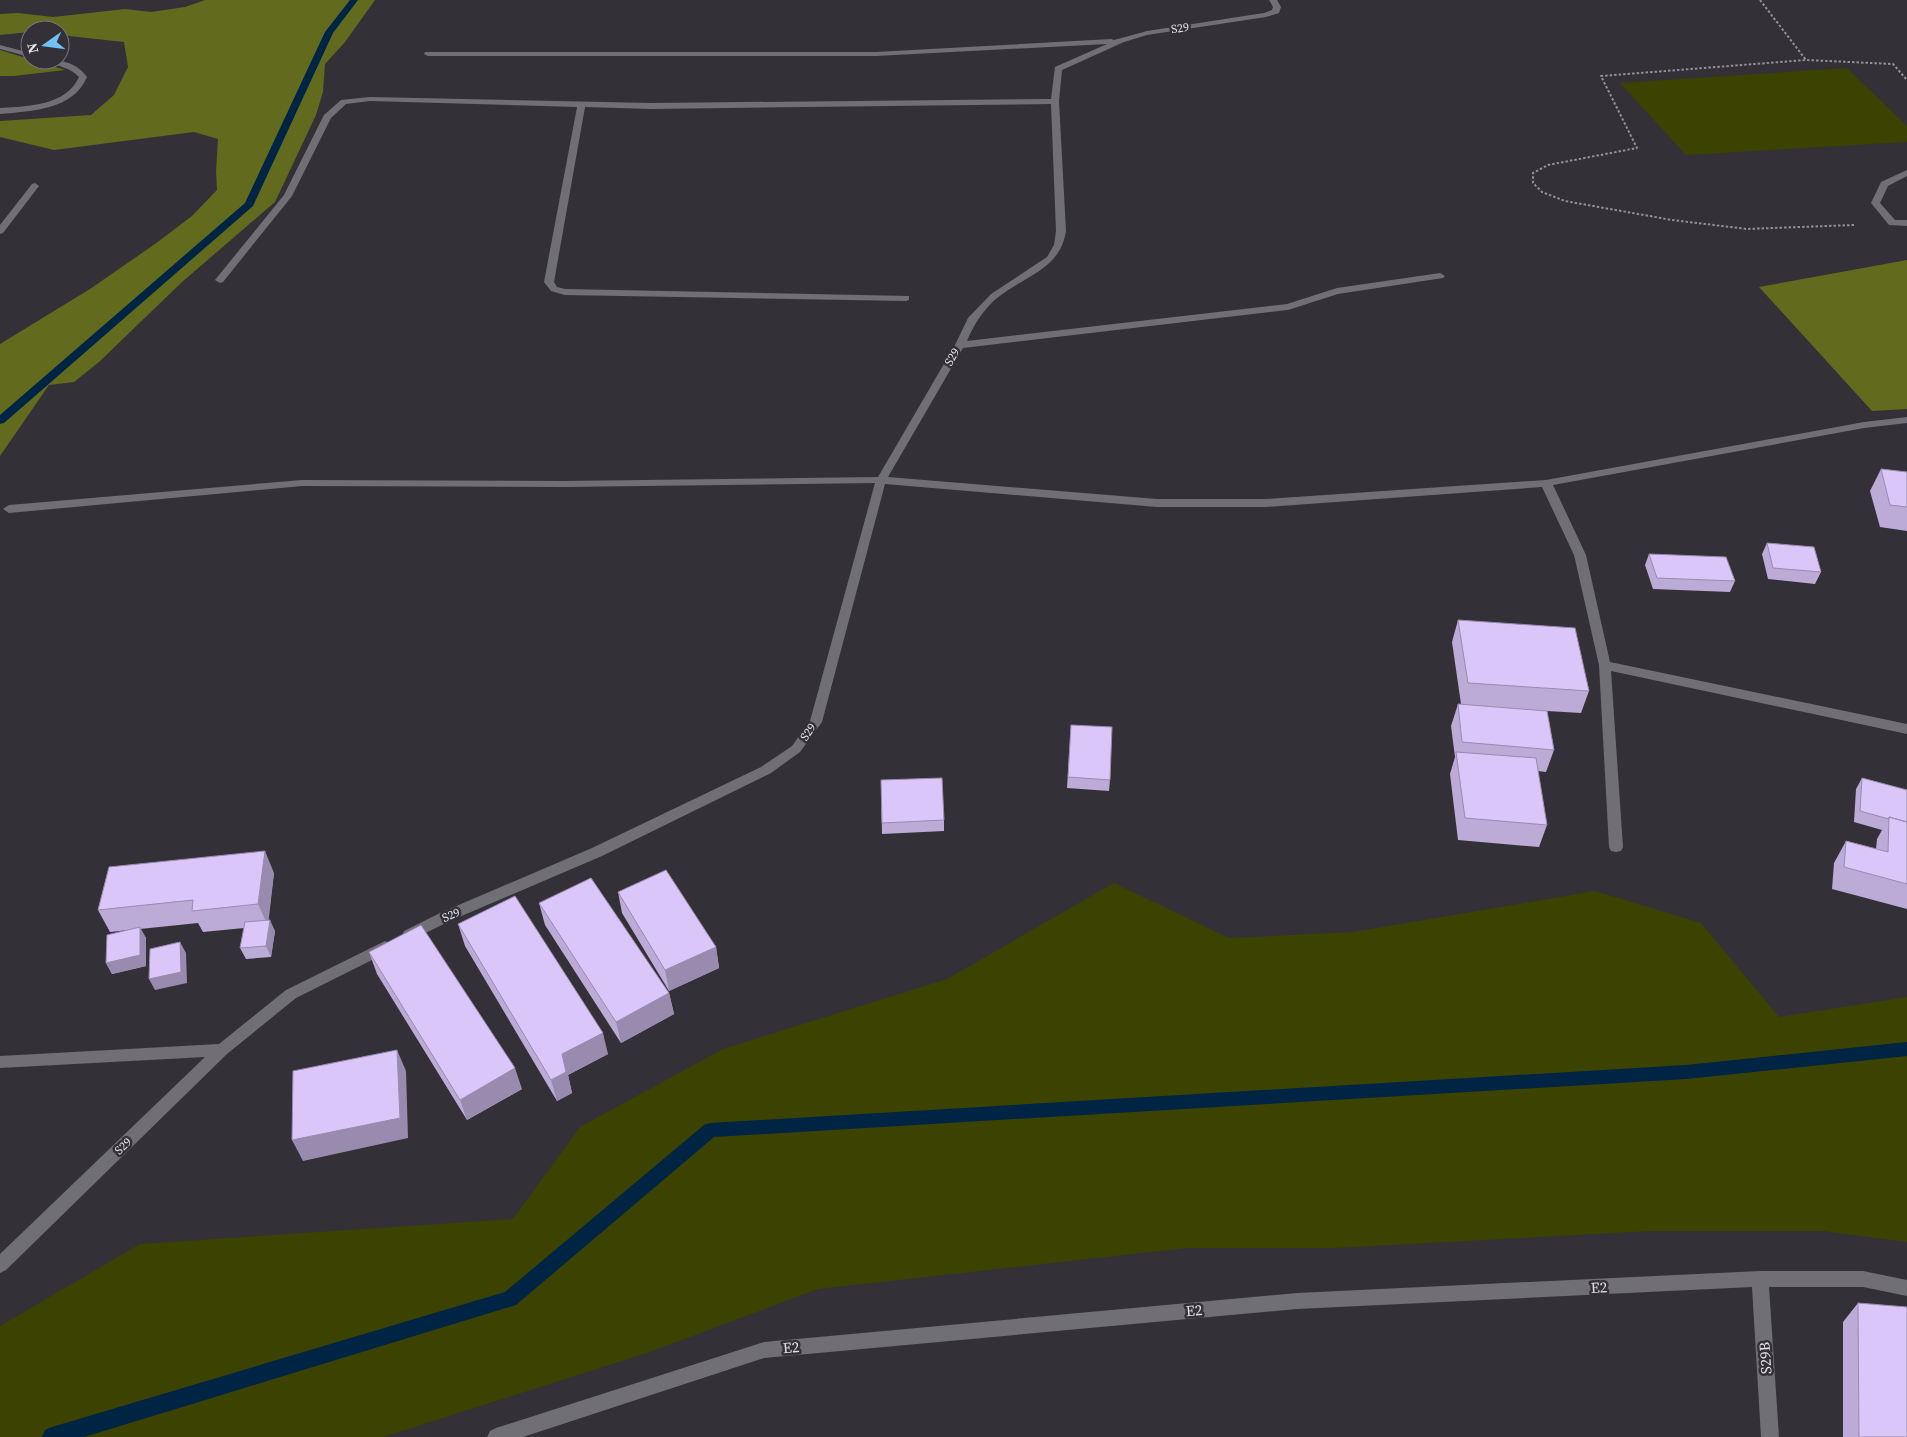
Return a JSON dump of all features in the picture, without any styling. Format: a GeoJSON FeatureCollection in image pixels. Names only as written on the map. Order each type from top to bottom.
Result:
{"type":"FeatureCollection","features":[{"type":"Feature","properties":{"kind":"street","name":"S29"},"geometry":{"type":"LineString","coordinates":[[0,1265],[222,1050],[292,994],[446,917],[597,852],[766,770],[796,749],[816,722],[881,480],[960,345],[971,320],[994,296],[1050,259],[1059,245],[1061,231],[1055,101],[1058,70],[1121,40],[1147,33],[1276,12],[1278,7],[1273,0]]}},
{"type":"Feature","properties":{"kind":"street"},"geometry":{"type":"LineString","coordinates":[[428,54],[876,54],[1121,40]]}},
{"type":"Feature","properties":{"kind":"street"},"geometry":{"type":"LineString","coordinates":[[0,47],[20,52]]}},
{"type":"Feature","properties":{"kind":"street"},"geometry":{"type":"LineString","coordinates":[[0,111],[28,108],[61,100],[72,94],[80,88],[83,77],[80,72],[70,66]]}},
{"type":"Feature","properties":{"kind":"street"},"geometry":{"type":"LineString","coordinates":[[220,280],[288,196],[328,116],[344,102],[370,98],[581,105],[1055,101]]}},
{"type":"Feature","properties":{"kind":"street"},"geometry":{"type":"LineString","coordinates":[[581,105],[549,282],[554,290],[565,292],[906,298]]}},
{"type":"Feature","properties":{"kind":"street"},"geometry":{"type":"LineString","coordinates":[[1907,173],[1884,184],[1876,202],[1892,223],[1907,223]]}},
{"type":"Feature","properties":{"kind":"street"},"geometry":{"type":"LineString","coordinates":[[0,231],[35,186]]}},
{"type":"Feature","properties":{"kind":"street"},"geometry":{"type":"LineString","coordinates":[[960,345],[1288,307],[1337,291],[1440,276]]}},
{"type":"Feature","properties":{"kind":"street"},"geometry":{"type":"LineString","coordinates":[[9,509],[302,483],[564,484],[881,480],[1157,503],[1265,503],[1546,483],[1864,425],[1907,420]]}},
{"type":"Feature","properties":{"kind":"street"},"geometry":{"type":"LineString","coordinates":[[1546,483],[1580,555],[1605,665],[1616,847]]}},
{"type":"Feature","properties":{"kind":"street"},"geometry":{"type":"LineString","coordinates":[[1605,665],[1907,729]]}},
{"type":"Feature","properties":{"kind":"street"},"geometry":{"type":"LineString","coordinates":[[0,1062],[222,1050]]}},
{"type":"Feature","properties":{"kind":"street","name":"E2"},"geometry":{"type":"LineString","coordinates":[[496,1437],[764,1350],[1297,1301],[1760,1279],[1863,1279],[1907,1288]]}},
{"type":"Feature","properties":{"kind":"street","name":"S29B"},"geometry":{"type":"LineString","coordinates":[[1760,1279],[1770,1437]]}},
{"type":"Feature","properties":{"kind":"path"},"geometry":{"type":"LineString","coordinates":[[1760,0],[1806,60]]}},
{"type":"Feature","properties":{"kind":"path"},"geometry":{"type":"LineString","coordinates":[[1892,223],[1747,229],[1672,220],[1565,201],[1542,192],[1533,183],[1533,173],[1548,165],[1637,148],[1601,76],[1806,60],[1893,64],[1907,80]]}},
{"type":"Feature","properties":{"kind":"green space"},"geometry":{"type":"Polygon","coordinates":[[[205,0],[375,0],[345,42],[325,64],[323,92],[316,115],[275,202],[182,282],[99,362],[74,382],[49,385],[0,456],[0,344],[90,289],[192,216],[217,190],[218,139],[194,132],[54,150],[0,137],[0,121],[91,115],[114,95],[128,67],[124,42],[70,36],[70,20],[20,20],[20,33],[0,35],[0,14],[18,13],[53,17],[125,9],[151,12],[185,7],[205,0]]]}},
{"type":"Feature","properties":{"kind":"green space"},"geometry":{"type":"Polygon","coordinates":[[[0,50],[20,56],[20,70],[65,70],[14,76],[0,76],[0,50]]]}},
{"type":"Feature","properties":{"kind":"green space"},"geometry":{"type":"Polygon","coordinates":[[[1847,68],[1907,126],[1907,142],[1686,155],[1620,83],[1847,68]]]}},
{"type":"Feature","properties":{"kind":"green space"},"geometry":{"type":"Polygon","coordinates":[[[1907,260],[1907,409],[1872,411],[1759,287],[1907,260]]]}},
{"type":"Feature","properties":{"kind":"green space"},"geometry":{"type":"Polygon","coordinates":[[[1114,883],[1229,938],[1353,932],[1595,891],[1701,923],[1779,1017],[1907,997],[1907,1242],[1823,1231],[1652,1231],[1334,1248],[1187,1248],[818,1289],[650,1352],[383,1437],[0,1437],[0,1326],[140,1244],[513,1219],[580,1127],[723,1049],[947,979],[1114,883]]]}},
{"type":"Feature","properties":{"kind":"building"},"geometry":{"type":"Polygon","coordinates":[[[1881,469],[1907,472],[1907,507],[1890,505],[1881,469]]]}},
{"type":"Feature","properties":{"kind":"building"},"geometry":{"type":"Polygon","coordinates":[[[1767,543],[1814,547],[1821,572],[1773,568],[1767,543]]]}},
{"type":"Feature","properties":{"kind":"building"},"geometry":{"type":"Polygon","coordinates":[[[1649,554],[1726,557],[1735,581],[1657,578],[1649,554]]]}},
{"type":"Feature","properties":{"kind":"building"},"geometry":{"type":"Polygon","coordinates":[[[1458,620],[1575,628],[1589,691],[1468,683],[1458,620]]]}},
{"type":"Feature","properties":{"kind":"building"},"geometry":{"type":"Polygon","coordinates":[[[1458,704],[1547,711],[1554,750],[1462,742],[1458,704]]]}},
{"type":"Feature","properties":{"kind":"building"},"geometry":{"type":"Polygon","coordinates":[[[1071,725],[1112,727],[1110,780],[1068,777],[1071,725]]]}},
{"type":"Feature","properties":{"kind":"building"},"geometry":{"type":"Polygon","coordinates":[[[1456,752],[1536,758],[1547,825],[1465,818],[1456,752]]]}},
{"type":"Feature","properties":{"kind":"building"},"geometry":{"type":"Polygon","coordinates":[[[942,778],[944,820],[882,823],[881,780],[942,778]]]}},
{"type":"Feature","properties":{"kind":"building"},"geometry":{"type":"Polygon","coordinates":[[[1862,778],[1907,790],[1907,822],[1860,811],[1862,778]]]}},
{"type":"Feature","properties":{"kind":"building"},"geometry":{"type":"Polygon","coordinates":[[[1889,817],[1907,822],[1907,884],[1844,867],[1846,841],[1888,852],[1889,817]]]}},
{"type":"Feature","properties":{"kind":"building"},"geometry":{"type":"Polygon","coordinates":[[[265,851],[258,904],[192,911],[193,900],[98,910],[109,867],[265,851]]]}},
{"type":"Feature","properties":{"kind":"building"},"geometry":{"type":"Polygon","coordinates":[[[666,870],[716,947],[665,970],[618,892],[666,870]]]}},
{"type":"Feature","properties":{"kind":"building"},"geometry":{"type":"Polygon","coordinates":[[[591,878],[669,993],[616,1022],[539,903],[591,878]]]}},
{"type":"Feature","properties":{"kind":"building"},"geometry":{"type":"Polygon","coordinates":[[[515,896],[603,1033],[562,1054],[566,1072],[551,1080],[458,924],[515,896]]]}},
{"type":"Feature","properties":{"kind":"building"},"geometry":{"type":"Polygon","coordinates":[[[270,920],[266,946],[240,948],[245,922],[270,920]]]}},
{"type":"Feature","properties":{"kind":"building"},"geometry":{"type":"Polygon","coordinates":[[[421,925],[515,1068],[460,1100],[369,952],[421,925]]]}},
{"type":"Feature","properties":{"kind":"building"},"geometry":{"type":"Polygon","coordinates":[[[140,927],[140,955],[106,963],[107,935],[140,927]]]}},
{"type":"Feature","properties":{"kind":"building"},"geometry":{"type":"Polygon","coordinates":[[[180,942],[181,972],[149,979],[150,949],[180,942]]]}},
{"type":"Feature","properties":{"kind":"building"},"geometry":{"type":"Polygon","coordinates":[[[397,1050],[400,1118],[292,1140],[293,1071],[397,1050]]]}},
{"type":"Feature","properties":{"kind":"building"},"geometry":{"type":"Polygon","coordinates":[[[1858,1303],[1907,1307],[1907,1437],[1859,1437],[1858,1303]]]}},
{"type":"Feature","properties":{"kind":"waterway"},"geometry":{"type":"LineString","coordinates":[[0,421],[249,204],[329,32],[354,0]]}},
{"type":"Feature","properties":{"kind":"waterway"},"geometry":{"type":"LineString","coordinates":[[52,1437],[510,1299],[710,1130],[1686,1072],[1907,1049]]}}]}
